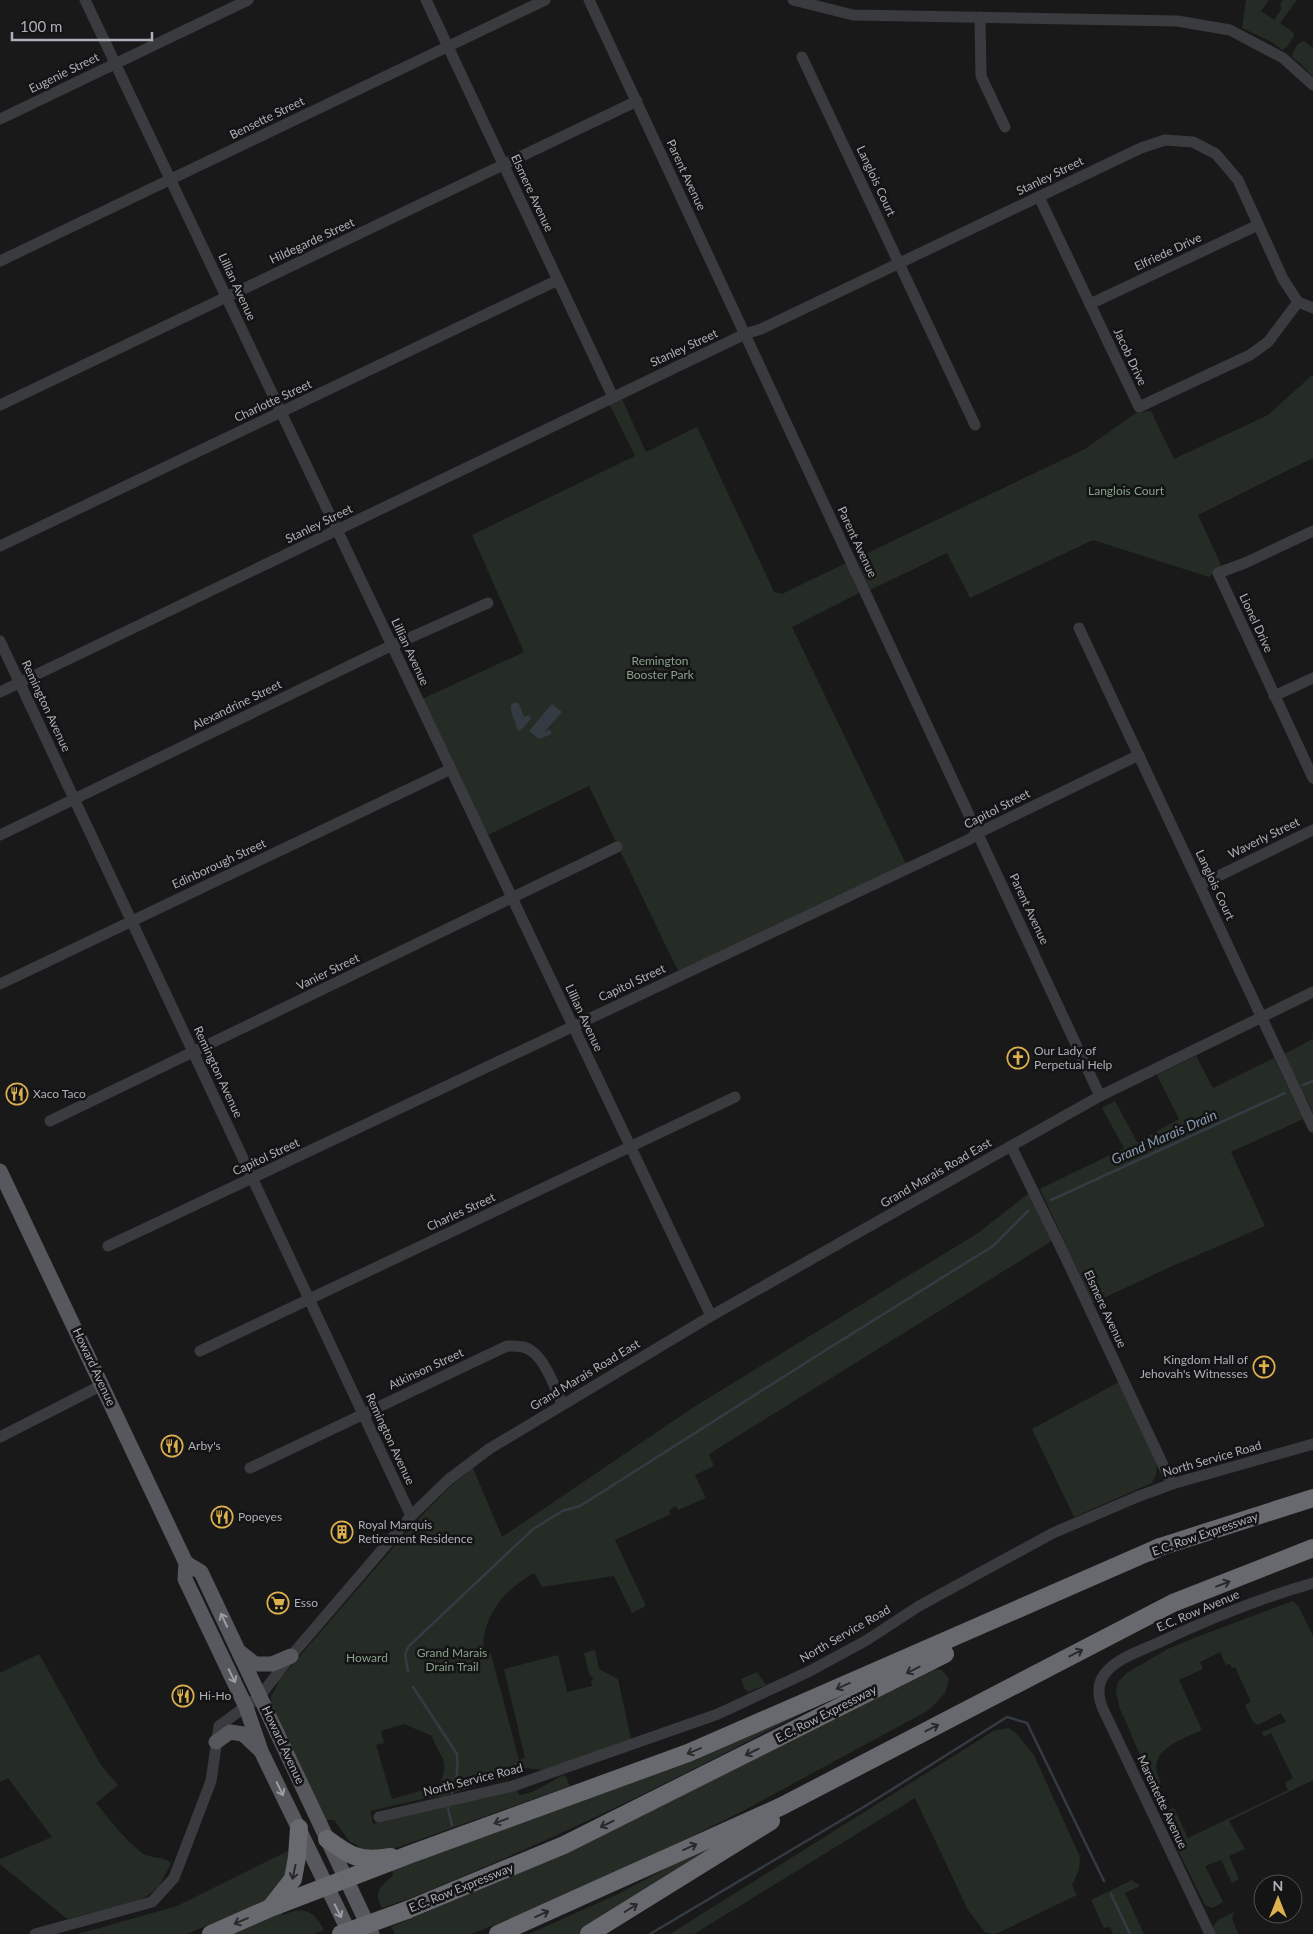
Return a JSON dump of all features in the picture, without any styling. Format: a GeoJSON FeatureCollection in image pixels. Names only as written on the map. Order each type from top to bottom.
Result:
{"type":"FeatureCollection","features":[{"type":"Feature","properties":{"kind":"highway","name":"E.C. Row Expressway"},"geometry":{"type":"LineString","coordinates":[[341,1934],[407,1910],[564,1845],[1160,1547],[1313,1498]]}},
{"type":"Feature","properties":{"kind":"highway"},"geometry":{"type":"LineString","coordinates":[[211,1934],[270,1908],[411,1854],[688,1753],[1160,1547]]}},
{"type":"Feature","properties":{"kind":"highway"},"geometry":{"type":"LineString","coordinates":[[498,1934],[782,1806],[1173,1603],[1313,1548]]}},
{"type":"Feature","properties":{"kind":"highway"},"geometry":{"type":"LineString","coordinates":[[589,1934],[888,1750]]}},
{"type":"Feature","properties":{"kind":"highway"},"geometry":{"type":"LineString","coordinates":[[270,1908],[293,1879],[299,1828]]}},
{"type":"Feature","properties":{"kind":"highway"},"geometry":{"type":"LineString","coordinates":[[327,1839],[348,1854],[371,1860],[411,1854]]}},
{"type":"Feature","properties":{"kind":"main road","name":"Howard Avenue"},"geometry":{"type":"LineString","coordinates":[[0,1171],[186,1563],[185,1579],[246,1707],[261,1751],[350,1934]]}},
{"type":"Feature","properties":{"kind":"main road","name":"Howard Avenue"},"geometry":{"type":"LineString","coordinates":[[186,1563],[201,1572],[372,1934]]}},
{"type":"Feature","properties":{"kind":"main road"},"geometry":{"type":"LineString","coordinates":[[239,1652],[255,1664],[272,1664],[291,1656]]}},
{"type":"Feature","properties":{"kind":"main road"},"geometry":{"type":"LineString","coordinates":[[216,1742],[230,1732],[243,1734],[261,1751]]}},
{"type":"Feature","properties":{"kind":"street","name":"Lillian Avenue"},"geometry":{"type":"LineString","coordinates":[[85,0],[711,1316]]}},
{"type":"Feature","properties":{"kind":"street","name":"Eugenie Street"},"geometry":{"type":"LineString","coordinates":[[0,119],[248,0]]}},
{"type":"Feature","properties":{"kind":"street","name":"Elsmere Avenue"},"geometry":{"type":"LineString","coordinates":[[426,0],[613,397]]}},
{"type":"Feature","properties":{"kind":"street","name":"Bensette Street"},"geometry":{"type":"LineString","coordinates":[[0,261],[545,0]]}},
{"type":"Feature","properties":{"kind":"street","name":"Parent Avenue"},"geometry":{"type":"LineString","coordinates":[[589,0],[1100,1096]]}},
{"type":"Feature","properties":{"kind":"street"},"geometry":{"type":"LineString","coordinates":[[793,0],[854,14],[1177,21],[1230,30],[1283,58],[1313,85]]}},
{"type":"Feature","properties":{"kind":"street"},"geometry":{"type":"LineString","coordinates":[[980,17],[981,76],[1005,127]]}},
{"type":"Feature","properties":{"kind":"street","name":"Langlois Court"},"geometry":{"type":"LineString","coordinates":[[802,57],[975,425]]}},
{"type":"Feature","properties":{"kind":"street","name":"Hildegarde Street"},"geometry":{"type":"LineString","coordinates":[[0,405],[637,101]]}},
{"type":"Feature","properties":{"kind":"street","name":"Stanley Street"},"geometry":{"type":"LineString","coordinates":[[0,692],[745,334],[771,324],[1141,148],[1165,140],[1193,142],[1216,154],[1238,180],[1283,279],[1298,302]]}},
{"type":"Feature","properties":{"kind":"street","name":"Jacob Drive"},"geometry":{"type":"LineString","coordinates":[[1039,197],[1139,407],[1250,356],[1268,342],[1298,302]]}},
{"type":"Feature","properties":{"kind":"street","name":"Elfriede Drive"},"geometry":{"type":"LineString","coordinates":[[1090,304],[1258,225]]}},
{"type":"Feature","properties":{"kind":"street","name":"Charlotte Street"},"geometry":{"type":"LineString","coordinates":[[0,546],[558,280]]}},
{"type":"Feature","properties":{"kind":"street"},"geometry":{"type":"LineString","coordinates":[[1298,302],[1313,308]]}},
{"type":"Feature","properties":{"kind":"street","name":"Lionel Drive"},"geometry":{"type":"LineString","coordinates":[[1313,532],[1245,563],[1218,573],[1313,778]]}},
{"type":"Feature","properties":{"kind":"street","name":"Alexandrine Street"},"geometry":{"type":"LineString","coordinates":[[0,835],[392,646],[488,603]]}},
{"type":"Feature","properties":{"kind":"street","name":"Langlois Court"},"geometry":{"type":"LineString","coordinates":[[1079,628],[1313,1127]]}},
{"type":"Feature","properties":{"kind":"street","name":"Remington Avenue"},"geometry":{"type":"LineString","coordinates":[[0,641],[411,1516]]}},
{"type":"Feature","properties":{"kind":"street"},"geometry":{"type":"LineString","coordinates":[[1274,696],[1313,678]]}},
{"type":"Feature","properties":{"kind":"street","name":"Capitol Street"},"geometry":{"type":"LineString","coordinates":[[108,1246],[970,839],[978,833],[1139,755]]}},
{"type":"Feature","properties":{"kind":"street","name":"Edinborough Street"},"geometry":{"type":"LineString","coordinates":[[0,984],[451,769]]}},
{"type":"Feature","properties":{"kind":"street","name":"Waverly Street"},"geometry":{"type":"LineString","coordinates":[[1200,885],[1313,830]]}},
{"type":"Feature","properties":{"kind":"street","name":"Vanier Street"},"geometry":{"type":"LineString","coordinates":[[50,1121],[617,847]]}},
{"type":"Feature","properties":{"kind":"street","name":"Grand Marais Road East"},"geometry":{"type":"LineString","coordinates":[[35,1934],[152,1902],[158,1896],[174,1878],[211,1781],[219,1726],[260,1696],[291,1656],[411,1516],[448,1480],[489,1448],[711,1316],[1100,1096],[1313,992]]}},
{"type":"Feature","properties":{"kind":"street","name":"Charles Street"},"geometry":{"type":"LineString","coordinates":[[200,1351],[735,1097]]}},
{"type":"Feature","properties":{"kind":"street","name":"Elsmere Avenue"},"geometry":{"type":"LineString","coordinates":[[1011,1146],[1172,1484]]}},
{"type":"Feature","properties":{"kind":"street","name":"Atkinson Street"},"geometry":{"type":"LineString","coordinates":[[250,1468],[507,1346],[525,1347],[535,1353],[542,1362],[562,1404]]}},
{"type":"Feature","properties":{"kind":"street"},"geometry":{"type":"LineString","coordinates":[[0,1437],[102,1385]]}},
{"type":"Feature","properties":{"kind":"street","name":"North Service Road"},"geometry":{"type":"LineString","coordinates":[[379,1818],[513,1786],[718,1714],[819,1667],[867,1640],[919,1606],[1054,1533],[1172,1484],[1313,1444]]}},
{"type":"Feature","properties":{"kind":"street","name":"E.C. Row Avenue"},"geometry":{"type":"LineString","coordinates":[[1101,1680],[1108,1670],[1158,1642],[1216,1616],[1313,1583]]}},
{"type":"Feature","properties":{"kind":"street","name":"Marentette Avenue"},"geometry":{"type":"LineString","coordinates":[[1101,1680],[1099,1689],[1103,1709],[1210,1934]]}},
{"type":"Feature","properties":{"kind":"green space"},"geometry":{"type":"Polygon","coordinates":[[[1246,0],[1269,0],[1261,11],[1274,20],[1282,8],[1280,6],[1282,0],[1297,0],[1280,23],[1293,32],[1294,36],[1287,47],[1282,50],[1272,42],[1242,28],[1246,0]]]}},
{"type":"Feature","properties":{"kind":"green space"},"geometry":{"type":"Polygon","coordinates":[[[1304,41],[1313,48],[1313,77],[1292,57],[1299,43],[1304,41]]]}},
{"type":"Feature","properties":{"kind":"green space","name":"Langlois Court"},"geometry":{"type":"Polygon","coordinates":[[[1313,376],[1313,458],[1198,515],[1221,565],[1209,577],[1093,540],[970,598],[947,553],[870,590],[857,558],[1085,449],[1136,413],[1151,411],[1174,459],[1268,415],[1313,376]]]}},
{"type":"Feature","properties":{"kind":"green space","name":"Remington Booster Park"},"geometry":{"type":"Polygon","coordinates":[[[622,399],[646,452],[697,427],[774,592],[782,594],[848,562],[859,593],[792,627],[906,864],[678,971],[589,786],[488,835],[420,700],[524,652],[472,535],[635,456],[610,405],[622,399]]]}},
{"type":"Feature","properties":{"kind":"green space"},"geometry":{"type":"Polygon","coordinates":[[[1313,1039],[1313,1112],[1284,1054],[1313,1039]]]}},
{"type":"Feature","properties":{"kind":"green space"},"geometry":{"type":"Polygon","coordinates":[[[1196,1056],[1213,1088],[1274,1058],[1303,1119],[1231,1152],[1265,1226],[1093,1303],[1040,1189],[1124,1148],[1102,1108],[1115,1101],[1137,1142],[1179,1119],[1157,1075],[1196,1056]]]}},
{"type":"Feature","properties":{"kind":"green space"},"geometry":{"type":"Polygon","coordinates":[[[1029,1193],[1052,1241],[709,1454],[714,1466],[695,1475],[706,1498],[678,1510],[676,1506],[669,1510],[671,1514],[615,1540],[646,1606],[632,1613],[614,1576],[542,1587],[534,1573],[511,1589],[499,1602],[486,1627],[484,1636],[485,1654],[491,1654],[519,1760],[525,1758],[504,1669],[558,1655],[567,1692],[592,1686],[591,1681],[593,1680],[592,1676],[590,1677],[584,1653],[595,1650],[599,1669],[618,1679],[631,1739],[546,1770],[524,1768],[514,1771],[512,1774],[444,1796],[370,1811],[373,1824],[517,1789],[519,1795],[526,1794],[565,1775],[570,1786],[379,1854],[358,1850],[357,1845],[350,1842],[334,1820],[326,1820],[271,1702],[271,1697],[280,1679],[418,1519],[452,1485],[473,1468],[502,1537],[694,1407],[978,1233],[1029,1193]],[[404,1724],[381,1731],[384,1743],[376,1745],[392,1799],[440,1785],[444,1763],[432,1736],[404,1724]]]}},
{"type":"Feature","properties":{"kind":"green space"},"geometry":{"type":"Polygon","coordinates":[[[1119,1382],[1157,1465],[1156,1475],[1152,1483],[1074,1517],[1032,1429],[1119,1382]]]}},
{"type":"Feature","properties":{"kind":"green space"},"geometry":{"type":"Polygon","coordinates":[[[1293,1601],[1299,1607],[1313,1636],[1313,1780],[1229,1821],[1245,1849],[1229,1856],[1239,1879],[1232,1883],[1221,1860],[1205,1866],[1223,1902],[1213,1908],[1205,1905],[1175,1844],[1179,1841],[1165,1811],[1174,1808],[1188,1838],[1288,1790],[1285,1783],[1293,1778],[1271,1733],[1264,1737],[1262,1732],[1286,1722],[1281,1713],[1258,1725],[1253,1722],[1245,1705],[1251,1702],[1235,1667],[1232,1668],[1230,1664],[1226,1665],[1220,1652],[1200,1662],[1203,1669],[1179,1680],[1202,1730],[1170,1746],[1158,1759],[1156,1767],[1162,1788],[1159,1799],[1119,1706],[1116,1691],[1118,1682],[1128,1672],[1168,1649],[1293,1601]]]}},
{"type":"Feature","properties":{"kind":"green space"},"geometry":{"type":"Polygon","coordinates":[[[39,1654],[101,1765],[118,1785],[96,1803],[135,1848],[149,1856],[165,1859],[171,1863],[159,1887],[141,1900],[67,1919],[0,1864],[0,1859],[52,1837],[8,1778],[0,1782],[0,1673],[39,1654]]]}},
{"type":"Feature","properties":{"kind":"green space"},"geometry":{"type":"Polygon","coordinates":[[[932,1669],[942,1670],[949,1679],[945,1693],[929,1710],[737,1814],[639,1862],[471,1934],[395,1934],[391,1927],[516,1874],[932,1669]]]}},
{"type":"Feature","properties":{"kind":"green space"},"geometry":{"type":"Polygon","coordinates":[[[757,1672],[766,1685],[748,1692],[744,1688],[741,1679],[757,1672]]]}},
{"type":"Feature","properties":{"kind":"green space"},"geometry":{"type":"Polygon","coordinates":[[[814,1707],[605,1813],[520,1852],[382,1908],[379,1902],[378,1893],[393,1875],[392,1871],[814,1707]]]}},
{"type":"Feature","properties":{"kind":"green space"},"geometry":{"type":"Polygon","coordinates":[[[1009,1728],[1017,1734],[1034,1755],[1080,1857],[1079,1870],[1072,1885],[1077,1895],[998,1933],[985,1932],[968,1910],[915,1798],[694,1934],[670,1934],[995,1730],[1009,1728]]]}},
{"type":"Feature","properties":{"kind":"green space"},"geometry":{"type":"Polygon","coordinates":[[[765,1816],[579,1934],[529,1934],[618,1894],[765,1816]]]}},
{"type":"Feature","properties":{"kind":"green space"},"geometry":{"type":"Polygon","coordinates":[[[292,1849],[291,1868],[271,1898],[187,1934],[78,1934],[177,1906],[292,1849]]]}},
{"type":"Feature","properties":{"kind":"green space"},"geometry":{"type":"Polygon","coordinates":[[[1132,1880],[1140,1886],[1125,1893],[1144,1934],[1113,1934],[1110,1927],[1104,1928],[1091,1900],[1132,1880]]]}},
{"type":"Feature","properties":{"kind":"green space"},"geometry":{"type":"Polygon","coordinates":[[[281,1910],[283,1915],[296,1911],[312,1914],[324,1930],[314,1934],[223,1934],[281,1910]]]}},
{"type":"Feature","properties":{"kind":"green space"},"geometry":{"type":"Polygon","coordinates":[[[1234,1912],[1232,1918],[1238,1934],[1215,1934],[1212,1928],[1218,1920],[1234,1912]]]}},
{"type":"Feature","properties":{"kind":"shaded area"},"geometry":{"type":"Polygon","coordinates":[[[515,702],[519,704],[524,717],[529,715],[531,719],[520,731],[517,729],[511,712],[511,705],[515,702]]]}},
{"type":"Feature","properties":{"kind":"shaded area"},"geometry":{"type":"Polygon","coordinates":[[[552,704],[562,712],[545,731],[550,730],[552,734],[539,739],[529,731],[552,704]]]}},
{"type":"Feature","properties":{"kind":"waterway","name":"Grand Marais Drain"},"geometry":{"type":"LineString","coordinates":[[1303,1085],[1313,1081]]}},
{"type":"Feature","properties":{"kind":"waterway","name":"Grand Marais Drain"},"geometry":{"type":"LineString","coordinates":[[1051,1200],[1285,1093]]}},
{"type":"Feature","properties":{"kind":"waterway"},"geometry":{"type":"LineString","coordinates":[[408,1671],[405,1654],[409,1646],[532,1530],[562,1511],[580,1506],[993,1246],[1028,1211]]}},
{"type":"Feature","properties":{"kind":"waterway"},"geometry":{"type":"LineString","coordinates":[[413,1687],[457,1754],[457,1774],[452,1793]]}},
{"type":"Feature","properties":{"kind":"waterway"},"geometry":{"type":"LineString","coordinates":[[650,1934],[867,1805],[1007,1717],[1027,1723],[1104,1881]]}},
{"type":"Feature","properties":{"kind":"waterway"},"geometry":{"type":"LineString","coordinates":[[448,1808],[452,1825]]}},
{"type":"Feature","properties":{"kind":"waterway"},"geometry":{"type":"LineString","coordinates":[[1111,1894],[1130,1934]]}},
{"type":"Feature","properties":{"kind":"place","name":"Our Lady of Perpetual Help"},"geometry":{"type":"Point","coordinates":[1018,1058]}},
{"type":"Feature","properties":{"kind":"place","name":"Xaco Taco"},"geometry":{"type":"Point","coordinates":[17,1094]}},
{"type":"Feature","properties":{"kind":"place","name":"Kingdom Hall of Jehovah's Witnesses"},"geometry":{"type":"Point","coordinates":[1264,1367]}},
{"type":"Feature","properties":{"kind":"place","name":"Arby's"},"geometry":{"type":"Point","coordinates":[172,1446]}},
{"type":"Feature","properties":{"kind":"place","name":"Popeyes"},"geometry":{"type":"Point","coordinates":[222,1517]}},
{"type":"Feature","properties":{"kind":"place","name":"Royal Marquis Retirement Residence"},"geometry":{"type":"Point","coordinates":[342,1532]}},
{"type":"Feature","properties":{"kind":"place","name":"Esso"},"geometry":{"type":"Point","coordinates":[278,1603]}},
{"type":"Feature","properties":{"kind":"place","name":"Hi-Ho"},"geometry":{"type":"Point","coordinates":[183,1696]}},
{"type":"Feature","properties":{"kind":"park label","name":"Howard"},"geometry":{"type":"Point","coordinates":[367,1658]}},
{"type":"Feature","properties":{"kind":"park label","name":"Grand Marais Drain Trail"},"geometry":{"type":"Point","coordinates":[452,1660]}}]}
